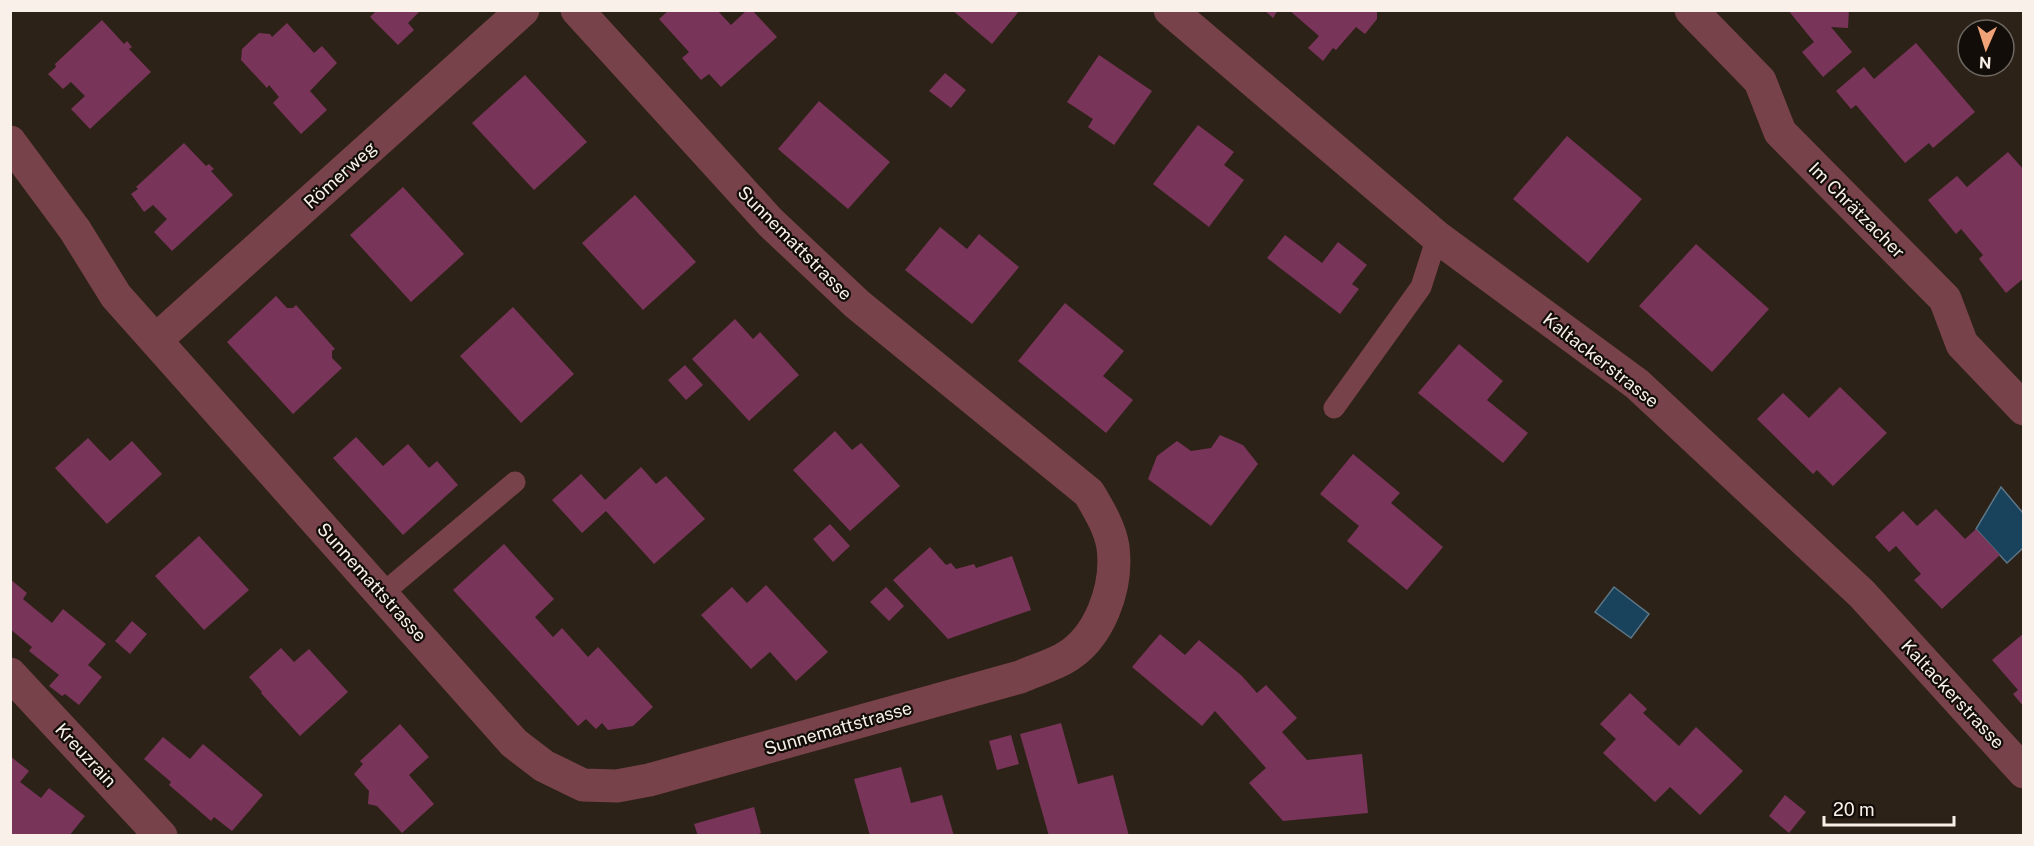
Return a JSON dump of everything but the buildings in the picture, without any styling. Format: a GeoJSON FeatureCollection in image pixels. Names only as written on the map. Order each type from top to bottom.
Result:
{"type":"FeatureCollection","features":[{"type":"Feature","properties":{"kind":"street","name":"Römerweg"},"geometry":{"type":"LineString","coordinates":[[156,340],[524,10]]}},
{"type":"Feature","properties":{"kind":"street","name":"Sunnemattstrasse"},"geometry":{"type":"LineString","coordinates":[[10,142],[75,230],[116,296],[514,743],[544,766],[583,785],[617,786],[649,780],[1020,677],[1064,658],[1089,636],[1107,604],[1113,575],[1113,546],[1104,519],[1089,493],[857,304],[796,247],[762,213],[577,10]]}},
{"type":"Feature","properties":{"kind":"street","name":"Kaltackerstrasse"},"geometry":{"type":"LineString","coordinates":[[1170,10],[1437,237],[1637,384],[1862,594],[2024,772]]}},
{"type":"Feature","properties":{"kind":"street","name":"Im Chrätzacher"},"geometry":{"type":"LineString","coordinates":[[1691,10],[1760,81],[1780,132],[1946,299],[1962,344],[2024,408]]}},
{"type":"Feature","properties":{"kind":"street","name":"Kreuzrain"},"geometry":{"type":"LineString","coordinates":[[10,674],[161,836]]}},
{"type":"Feature","properties":{"kind":"lane"},"geometry":{"type":"LineString","coordinates":[[1334,408],[1421,287],[1437,237]]}},
{"type":"Feature","properties":{"kind":"lane"},"geometry":{"type":"LineString","coordinates":[[382,594],[515,482]]}},
{"type":"Feature","properties":{"kind":"water"},"geometry":{"type":"Polygon","coordinates":[[[2001,487],[2023,513],[2023,548],[2007,563],[1976,529],[2001,487]]]}},
{"type":"Feature","properties":{"kind":"water"},"geometry":{"type":"Polygon","coordinates":[[[1614,587],[1649,614],[1631,638],[1595,612],[1614,587]]]}}]}
